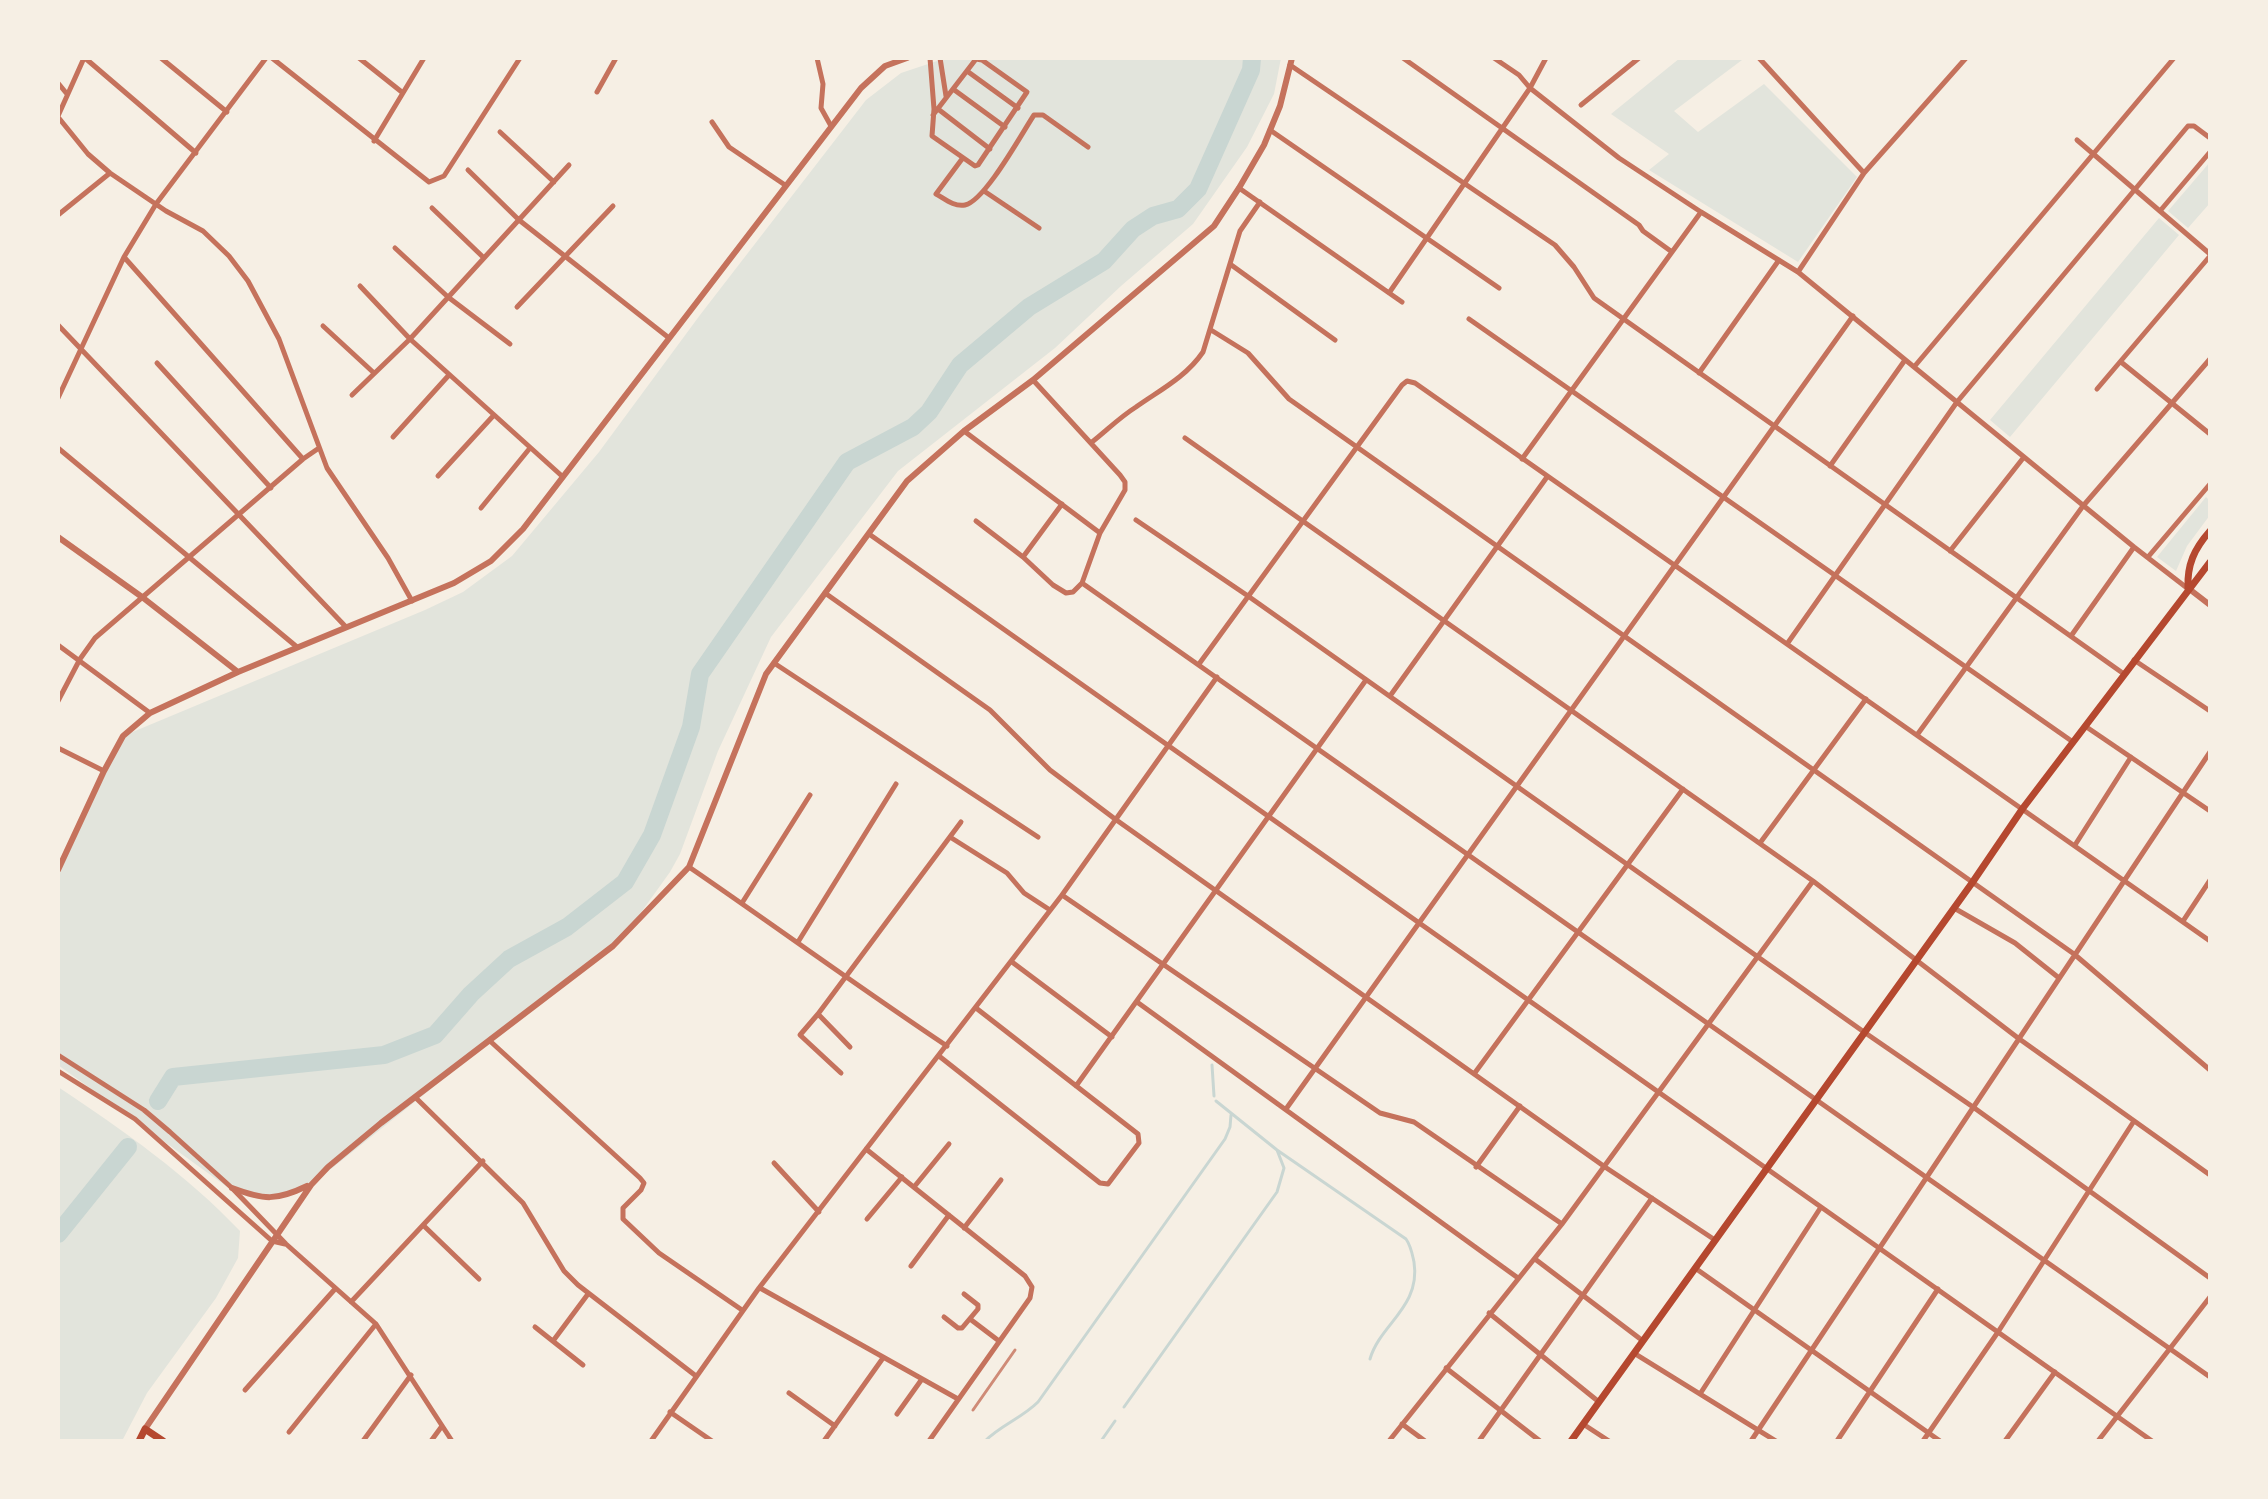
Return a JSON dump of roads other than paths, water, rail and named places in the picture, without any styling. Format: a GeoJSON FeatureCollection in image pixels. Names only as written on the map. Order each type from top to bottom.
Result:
{"type":"FeatureCollection","features":[{"type":"Feature","properties":{"kind":"main road"},"geometry":{"type":"LineString","coordinates":[[2188,588],[2188,566],[2210,531]]}},
{"type":"Feature","properties":{"kind":"main road"},"geometry":{"type":"LineString","coordinates":[[1571,1441],[2023,808],[2210,562]]}},
{"type":"Feature","properties":{"kind":"main road"},"geometry":{"type":"LineString","coordinates":[[139,1441],[145,1429],[163,1441]]}},
{"type":"Feature","properties":{"kind":"street"},"geometry":{"type":"LineString","coordinates":[[196,153],[84,58],[58,116],[88,154],[156,204],[203,231],[229,256],[248,281],[279,339],[319,448],[337,484],[388,558],[412,601]]}},
{"type":"Feature","properties":{"kind":"street"},"geometry":{"type":"LineString","coordinates":[[161,58],[227,112]]}},
{"type":"Feature","properties":{"kind":"street"},"geometry":{"type":"LineString","coordinates":[[58,398],[124,257],[156,204],[269,58],[424,181],[434,182],[444,176],[520,58]]}},
{"type":"Feature","properties":{"kind":"street"},"geometry":{"type":"LineString","coordinates":[[359,58],[403,93]]}},
{"type":"Feature","properties":{"kind":"street"},"geometry":{"type":"LineString","coordinates":[[374,141],[424,58]]}},
{"type":"Feature","properties":{"kind":"street"},"geometry":{"type":"LineString","coordinates":[[597,92],[616,58]]}},
{"type":"Feature","properties":{"kind":"street"},"geometry":{"type":"LineString","coordinates":[[817,58],[823,84],[821,108],[831,126]]}},
{"type":"Feature","properties":{"kind":"street"},"geometry":{"type":"LineString","coordinates":[[58,870],[123,736],[150,713],[238,672],[454,583],[491,561],[523,529],[785,185],[861,88],[885,66],[889,58]]}},
{"type":"Feature","properties":{"kind":"street"},"geometry":{"type":"LineString","coordinates":[[885,66],[907,58]]}},
{"type":"Feature","properties":{"kind":"street"},"geometry":{"type":"LineString","coordinates":[[930,58],[936,112],[932,136],[975,166],[1027,96],[1025,89],[976,59],[936,112]]}},
{"type":"Feature","properties":{"kind":"street"},"geometry":{"type":"LineString","coordinates":[[940,58],[946,98]]}},
{"type":"Feature","properties":{"kind":"street"},"geometry":{"type":"LineString","coordinates":[[1403,58],[1639,225],[1672,252]]}},
{"type":"Feature","properties":{"kind":"street"},"geometry":{"type":"LineString","coordinates":[[1494,58],[1619,158],[1798,272],[2083,506],[2210,605]]}},
{"type":"Feature","properties":{"kind":"street"},"geometry":{"type":"LineString","coordinates":[[1389,293],[1530,88],[1546,58]]}},
{"type":"Feature","properties":{"kind":"street"},"geometry":{"type":"LineString","coordinates":[[1581,105],[1639,58]]}},
{"type":"Feature","properties":{"kind":"street"},"geometry":{"type":"LineString","coordinates":[[1759,58],[1864,173]]}},
{"type":"Feature","properties":{"kind":"street"},"geometry":{"type":"LineString","coordinates":[[1798,272],[1864,173],[1966,58]]}},
{"type":"Feature","properties":{"kind":"street"},"geometry":{"type":"LineString","coordinates":[[1914,367],[2174,58]]}},
{"type":"Feature","properties":{"kind":"street"},"geometry":{"type":"LineString","coordinates":[[145,1429],[274,1237],[311,1185],[328,1167],[613,946],[689,867],[766,674],[907,481],[964,431],[1033,380],[1214,226],[1239,188],[1270,130],[1280,106],[1291,62],[1555,245],[1594,298],[2124,674]]}},
{"type":"Feature","properties":{"kind":"street"},"geometry":{"type":"LineString","coordinates":[[967,71],[1018,108]]}},
{"type":"Feature","properties":{"kind":"street"},"geometry":{"type":"LineString","coordinates":[[932,82],[943,79]]}},
{"type":"Feature","properties":{"kind":"street"},"geometry":{"type":"LineString","coordinates":[[58,83],[67,94]]}},
{"type":"Feature","properties":{"kind":"street"},"geometry":{"type":"LineString","coordinates":[[953,89],[1005,127]]}},
{"type":"Feature","properties":{"kind":"street"},"geometry":{"type":"LineString","coordinates":[[936,112],[990,149]]}},
{"type":"Feature","properties":{"kind":"street"},"geometry":{"type":"LineString","coordinates":[[962,159],[936,194],[950,203],[966,205],[984,191],[1034,115],[1043,115],[1088,147]]}},
{"type":"Feature","properties":{"kind":"street"},"geometry":{"type":"LineString","coordinates":[[712,122],[729,147],[785,185]]}},
{"type":"Feature","properties":{"kind":"street"},"geometry":{"type":"LineString","coordinates":[[1787,644],[1957,402],[2134,188],[2188,126],[2194,126],[2210,138]]}},
{"type":"Feature","properties":{"kind":"street"},"geometry":{"type":"LineString","coordinates":[[1270,130],[1497,286]]}},
{"type":"Feature","properties":{"kind":"street"},"geometry":{"type":"LineString","coordinates":[[500,132],[554,182]]}},
{"type":"Feature","properties":{"kind":"street"},"geometry":{"type":"LineString","coordinates":[[2077,140],[2210,255],[2097,389]]}},
{"type":"Feature","properties":{"kind":"street"},"geometry":{"type":"LineString","coordinates":[[2160,211],[2210,152]]}},
{"type":"Feature","properties":{"kind":"street"},"geometry":{"type":"LineString","coordinates":[[352,395],[410,339],[569,165]]}},
{"type":"Feature","properties":{"kind":"street"},"geometry":{"type":"LineString","coordinates":[[468,170],[519,220],[669,338]]}},
{"type":"Feature","properties":{"kind":"street"},"geometry":{"type":"LineString","coordinates":[[58,215],[110,173]]}},
{"type":"Feature","properties":{"kind":"street"},"geometry":{"type":"LineString","coordinates":[[1239,188],[1402,302]]}},
{"type":"Feature","properties":{"kind":"street"},"geometry":{"type":"LineString","coordinates":[[984,191],[1039,228]]}},
{"type":"Feature","properties":{"kind":"street"},"geometry":{"type":"LineString","coordinates":[[1092,442],[1195,364],[1211,330],[1240,231],[1260,202]]}},
{"type":"Feature","properties":{"kind":"street"},"geometry":{"type":"LineString","coordinates":[[517,307],[613,206]]}},
{"type":"Feature","properties":{"kind":"street"},"geometry":{"type":"LineString","coordinates":[[432,208],[484,258]]}},
{"type":"Feature","properties":{"kind":"street"},"geometry":{"type":"LineString","coordinates":[[1522,459],[1701,212]]}},
{"type":"Feature","properties":{"kind":"street"},"geometry":{"type":"LineString","coordinates":[[395,248],[448,297],[510,344]]}},
{"type":"Feature","properties":{"kind":"street"},"geometry":{"type":"LineString","coordinates":[[124,257],[303,459]]}},
{"type":"Feature","properties":{"kind":"street"},"geometry":{"type":"LineString","coordinates":[[1699,373],[1779,260]]}},
{"type":"Feature","properties":{"kind":"street"},"geometry":{"type":"LineString","coordinates":[[1230,264],[1335,340]]}},
{"type":"Feature","properties":{"kind":"street"},"geometry":{"type":"LineString","coordinates":[[360,286],[410,339],[563,477]]}},
{"type":"Feature","properties":{"kind":"street"},"geometry":{"type":"LineString","coordinates":[[1286,1109],[1853,316]]}},
{"type":"Feature","properties":{"kind":"street"},"geometry":{"type":"LineString","coordinates":[[1469,319],[2073,742]]}},
{"type":"Feature","properties":{"kind":"street"},"geometry":{"type":"LineString","coordinates":[[58,325],[346,627]]}},
{"type":"Feature","properties":{"kind":"street"},"geometry":{"type":"LineString","coordinates":[[323,326],[374,373]]}},
{"type":"Feature","properties":{"kind":"street"},"geometry":{"type":"LineString","coordinates":[[1211,330],[1248,353],[1289,399],[2074,954],[2209,1066]]}},
{"type":"Feature","properties":{"kind":"street"},"geometry":{"type":"LineString","coordinates":[[1917,735],[2083,506],[2210,359]]}},
{"type":"Feature","properties":{"kind":"street"},"geometry":{"type":"LineString","coordinates":[[1830,466],[1905,360]]}},
{"type":"Feature","properties":{"kind":"street"},"geometry":{"type":"LineString","coordinates":[[2121,362],[2210,434]]}},
{"type":"Feature","properties":{"kind":"street"},"geometry":{"type":"LineString","coordinates":[[157,363],[271,488]]}},
{"type":"Feature","properties":{"kind":"street"},"geometry":{"type":"LineString","coordinates":[[393,437],[449,375]]}},
{"type":"Feature","properties":{"kind":"street"},"geometry":{"type":"LineString","coordinates":[[976,521],[1066,593],[1077,590],[1082,583],[1100,533],[1125,490],[1125,482],[1092,442],[1033,380]]}},
{"type":"Feature","properties":{"kind":"street"},"geometry":{"type":"LineString","coordinates":[[1199,664],[1355,446],[1407,381],[1415,383],[2210,941]]}},
{"type":"Feature","properties":{"kind":"street"},"geometry":{"type":"LineString","coordinates":[[438,476],[494,415]]}},
{"type":"Feature","properties":{"kind":"street"},"geometry":{"type":"LineString","coordinates":[[964,431],[1100,533]]}},
{"type":"Feature","properties":{"kind":"street"},"geometry":{"type":"LineString","coordinates":[[1185,438],[1813,881],[2018,1038],[2210,1175]]}},
{"type":"Feature","properties":{"kind":"street"},"geometry":{"type":"LineString","coordinates":[[58,448],[297,647]]}},
{"type":"Feature","properties":{"kind":"street"},"geometry":{"type":"LineString","coordinates":[[58,701],[95,638],[319,448]]}},
{"type":"Feature","properties":{"kind":"street"},"geometry":{"type":"LineString","coordinates":[[481,508],[530,448]]}},
{"type":"Feature","properties":{"kind":"street"},"geometry":{"type":"LineString","coordinates":[[1950,551],[2024,457]]}},
{"type":"Feature","properties":{"kind":"street"},"geometry":{"type":"LineString","coordinates":[[1390,696],[1547,477]]}},
{"type":"Feature","properties":{"kind":"street"},"geometry":{"type":"LineString","coordinates":[[2148,557],[2210,484]]}},
{"type":"Feature","properties":{"kind":"street"},"geometry":{"type":"LineString","coordinates":[[1023,557],[1062,504]]}},
{"type":"Feature","properties":{"kind":"street"},"geometry":{"type":"LineString","coordinates":[[1136,520],[1973,1107],[2210,1278]]}},
{"type":"Feature","properties":{"kind":"street"},"geometry":{"type":"LineString","coordinates":[[869,534],[2152,1441]]}},
{"type":"Feature","properties":{"kind":"street"},"geometry":{"type":"LineString","coordinates":[[58,537],[238,672]]}},
{"type":"Feature","properties":{"kind":"street"},"geometry":{"type":"LineString","coordinates":[[2071,636],[2134,547]]}},
{"type":"Feature","properties":{"kind":"street"},"geometry":{"type":"LineString","coordinates":[[1082,583],[2210,1377]]}},
{"type":"Feature","properties":{"kind":"street"},"geometry":{"type":"LineString","coordinates":[[825,593],[990,710],[1050,770],[1115,819],[1605,1167],[1715,1240]]}},
{"type":"Feature","properties":{"kind":"street"},"geometry":{"type":"LineString","coordinates":[[58,645],[150,713]]}},
{"type":"Feature","properties":{"kind":"street"},"geometry":{"type":"LineString","coordinates":[[2134,660],[2210,711]]}},
{"type":"Feature","properties":{"kind":"street"},"geometry":{"type":"LineString","coordinates":[[774,663],[1038,837]]}},
{"type":"Feature","properties":{"kind":"street"},"geometry":{"type":"LineString","coordinates":[[651,1441],[742,1310],[1012,962],[1218,677]]}},
{"type":"Feature","properties":{"kind":"street"},"geometry":{"type":"LineString","coordinates":[[1076,1086],[1366,680]]}},
{"type":"Feature","properties":{"kind":"street"},"geometry":{"type":"LineString","coordinates":[[1760,843],[1866,699]]}},
{"type":"Feature","properties":{"kind":"street"},"geometry":{"type":"LineString","coordinates":[[2085,726],[2210,811]]}},
{"type":"Feature","properties":{"kind":"street"},"geometry":{"type":"LineString","coordinates":[[58,748],[104,771]]}},
{"type":"Feature","properties":{"kind":"street"},"geometry":{"type":"LineString","coordinates":[[1751,1441],[2210,752]]}},
{"type":"Feature","properties":{"kind":"street"},"geometry":{"type":"LineString","coordinates":[[2075,845],[2131,757]]}},
{"type":"Feature","properties":{"kind":"street"},"geometry":{"type":"LineString","coordinates":[[798,942],[896,784]]}},
{"type":"Feature","properties":{"kind":"street"},"geometry":{"type":"LineString","coordinates":[[1474,1074],[1683,789]]}},
{"type":"Feature","properties":{"kind":"street"},"geometry":{"type":"LineString","coordinates":[[742,903],[810,795]]}},
{"type":"Feature","properties":{"kind":"street"},"geometry":{"type":"LineString","coordinates":[[841,1073],[800,1035],[961,822]]}},
{"type":"Feature","properties":{"kind":"street"},"geometry":{"type":"LineString","coordinates":[[950,837],[1007,873],[1024,893],[1050,910]]}},
{"type":"Feature","properties":{"kind":"street"},"geometry":{"type":"LineString","coordinates":[[689,867],[947,1046]]}},
{"type":"Feature","properties":{"kind":"street"},"geometry":{"type":"LineString","coordinates":[[2183,921],[2210,880]]}},
{"type":"Feature","properties":{"kind":"street"},"geometry":{"type":"LineString","coordinates":[[1389,1441],[1562,1224],[1813,881]]}},
{"type":"Feature","properties":{"kind":"street"},"geometry":{"type":"LineString","coordinates":[[1062,895],[1380,1113],[1414,1122],[1562,1224]]}},
{"type":"Feature","properties":{"kind":"street"},"geometry":{"type":"LineString","coordinates":[[1954,908],[2015,943],[2059,978]]}},
{"type":"Feature","properties":{"kind":"street"},"geometry":{"type":"LineString","coordinates":[[1012,962],[1112,1037]]}},
{"type":"Feature","properties":{"kind":"street"},"geometry":{"type":"LineString","coordinates":[[1137,1002],[1518,1278]]}},
{"type":"Feature","properties":{"kind":"street"},"geometry":{"type":"LineString","coordinates":[[939,1056],[1100,1183],[1108,1184],[1139,1143],[1138,1134],[976,1008]]}},
{"type":"Feature","properties":{"kind":"street"},"geometry":{"type":"LineString","coordinates":[[818,1014],[850,1047]]}},
{"type":"Feature","properties":{"kind":"street"},"geometry":{"type":"LineString","coordinates":[[490,1041],[644,1183],[623,1208],[623,1219],[659,1253],[742,1310]]}},
{"type":"Feature","properties":{"kind":"street"},"geometry":{"type":"LineString","coordinates":[[58,1055],[144,1110],[232,1188],[274,1237]]}},
{"type":"Feature","properties":{"kind":"street"},"geometry":{"type":"LineString","coordinates":[[58,1071],[135,1119],[286,1244],[376,1324],[452,1441]]}},
{"type":"Feature","properties":{"kind":"street"},"geometry":{"type":"LineString","coordinates":[[416,1098],[523,1203],[564,1271],[588,1294],[696,1376]]}},
{"type":"Feature","properties":{"kind":"street"},"geometry":{"type":"LineString","coordinates":[[1476,1167],[1520,1106]]}},
{"type":"Feature","properties":{"kind":"street"},"geometry":{"type":"LineString","coordinates":[[1923,1441],[1998,1332],[2134,1121]]}},
{"type":"Feature","properties":{"kind":"street"},"geometry":{"type":"LineString","coordinates":[[914,1187],[949,1144]]}},
{"type":"Feature","properties":{"kind":"street"},"geometry":{"type":"LineString","coordinates":[[866,1149],[1025,1276],[1032,1287],[1030,1298],[929,1441]]}},
{"type":"Feature","properties":{"kind":"street"},"geometry":{"type":"LineString","coordinates":[[351,1302],[483,1161]]}},
{"type":"Feature","properties":{"kind":"street"},"geometry":{"type":"LineString","coordinates":[[774,1163],[819,1212]]}},
{"type":"Feature","properties":{"kind":"street"},"geometry":{"type":"LineString","coordinates":[[867,1219],[902,1177]]}},
{"type":"Feature","properties":{"kind":"street"},"geometry":{"type":"LineString","coordinates":[[964,1228],[1001,1180]]}},
{"type":"Feature","properties":{"kind":"street"},"geometry":{"type":"LineString","coordinates":[[232,1188],[271,1199],[311,1185]]}},
{"type":"Feature","properties":{"kind":"street"},"geometry":{"type":"LineString","coordinates":[[1479,1441],[1652,1198]]}},
{"type":"Feature","properties":{"kind":"street"},"geometry":{"type":"LineString","coordinates":[[1700,1394],[1821,1207]]}},
{"type":"Feature","properties":{"kind":"street"},"geometry":{"type":"LineString","coordinates":[[911,1266],[949,1215]]}},
{"type":"Feature","properties":{"kind":"street"},"geometry":{"type":"LineString","coordinates":[[423,1225],[479,1279]]}},
{"type":"Feature","properties":{"kind":"street"},"geometry":{"type":"LineString","coordinates":[[1535,1259],[1643,1341]]}},
{"type":"Feature","properties":{"kind":"street"},"geometry":{"type":"LineString","coordinates":[[1695,1268],[1940,1441]]}},
{"type":"Feature","properties":{"kind":"street"},"geometry":{"type":"LineString","coordinates":[[759,1288],[958,1399]]}},
{"type":"Feature","properties":{"kind":"street"},"geometry":{"type":"LineString","coordinates":[[245,1390],[335,1289]]}},
{"type":"Feature","properties":{"kind":"street"},"geometry":{"type":"LineString","coordinates":[[1837,1441],[1938,1289]]}},
{"type":"Feature","properties":{"kind":"street"},"geometry":{"type":"LineString","coordinates":[[553,1341],[588,1294]]}},
{"type":"Feature","properties":{"kind":"street"},"geometry":{"type":"LineString","coordinates":[[944,1317],[958,1328],[970,1319],[978,1305],[964,1294]]}},
{"type":"Feature","properties":{"kind":"street"},"geometry":{"type":"LineString","coordinates":[[2098,1441],[2210,1297]]}},
{"type":"Feature","properties":{"kind":"street"},"geometry":{"type":"LineString","coordinates":[[1489,1313],[1599,1402]]}},
{"type":"Feature","properties":{"kind":"street"},"geometry":{"type":"LineString","coordinates":[[970,1319],[999,1341]]}},
{"type":"Feature","properties":{"kind":"street"},"geometry":{"type":"LineString","coordinates":[[289,1432],[376,1324]]}},
{"type":"Feature","properties":{"kind":"street"},"geometry":{"type":"LineString","coordinates":[[535,1327],[583,1365]]}},
{"type":"Feature","properties":{"kind":"street"},"geometry":{"type":"LineString","coordinates":[[1634,1353],[1776,1441]]}},
{"type":"Feature","properties":{"kind":"street"},"geometry":{"type":"LineString","coordinates":[[824,1441],[883,1358]]}},
{"type":"Feature","properties":{"kind":"street"},"geometry":{"type":"LineString","coordinates":[[1446,1368],[1540,1441]]}},
{"type":"Feature","properties":{"kind":"street"},"geometry":{"type":"LineString","coordinates":[[2005,1441],[2055,1372]]}},
{"type":"Feature","properties":{"kind":"street"},"geometry":{"type":"LineString","coordinates":[[363,1441],[411,1375]]}},
{"type":"Feature","properties":{"kind":"street"},"geometry":{"type":"LineString","coordinates":[[897,1414],[922,1379]]}},
{"type":"Feature","properties":{"kind":"street"},"geometry":{"type":"LineString","coordinates":[[789,1393],[835,1426]]}},
{"type":"Feature","properties":{"kind":"street"},"geometry":{"type":"LineString","coordinates":[[670,1412],[712,1441]]}},
{"type":"Feature","properties":{"kind":"street"},"geometry":{"type":"LineString","coordinates":[[1402,1424],[1425,1441]]}},
{"type":"Feature","properties":{"kind":"street"},"geometry":{"type":"LineString","coordinates":[[1583,1424],[1609,1441]]}},
{"type":"Feature","properties":{"kind":"street"},"geometry":{"type":"LineString","coordinates":[[431,1441],[442,1426]]}},
{"type":"Feature","properties":{"kind":"waterway"},"geometry":{"type":"LineString","coordinates":[[158,1101],[173,1077],[384,1055],[435,1035],[471,994],[509,959],[567,927],[625,882],[652,835],[691,727],[700,674],[847,462],[913,427],[929,412],[960,365],[1029,307],[1104,261],[1133,229],[1153,216],[1178,209],[1198,189],[1251,70],[1252,58]]}},
{"type":"Feature","properties":{"kind":"waterway"},"geometry":{"type":"LineString","coordinates":[[1212,1065],[1214,1096]]}},
{"type":"Feature","properties":{"kind":"waterway"},"geometry":{"type":"LineString","coordinates":[[1216,1101],[1277,1150],[1408,1242],[1415,1278],[1411,1291],[1370,1359]]}},
{"type":"Feature","properties":{"kind":"waterway"},"geometry":{"type":"LineString","coordinates":[[985,1441],[1038,1402],[1225,1139],[1231,1115]]}},
{"type":"Feature","properties":{"kind":"waterway"},"geometry":{"type":"LineString","coordinates":[[58,1234],[128,1147]]}},
{"type":"Feature","properties":{"kind":"waterway"},"geometry":{"type":"LineString","coordinates":[[1124,1407],[1277,1192],[1284,1168],[1277,1150]]}},
{"type":"Feature","properties":{"kind":"waterway"},"geometry":{"type":"LineString","coordinates":[[1101,1441],[1115,1421]]}},
{"type":"Feature","properties":{"kind":"railway"},"geometry":{"type":"LineString","coordinates":[[973,1410],[1015,1350]]}}]}
